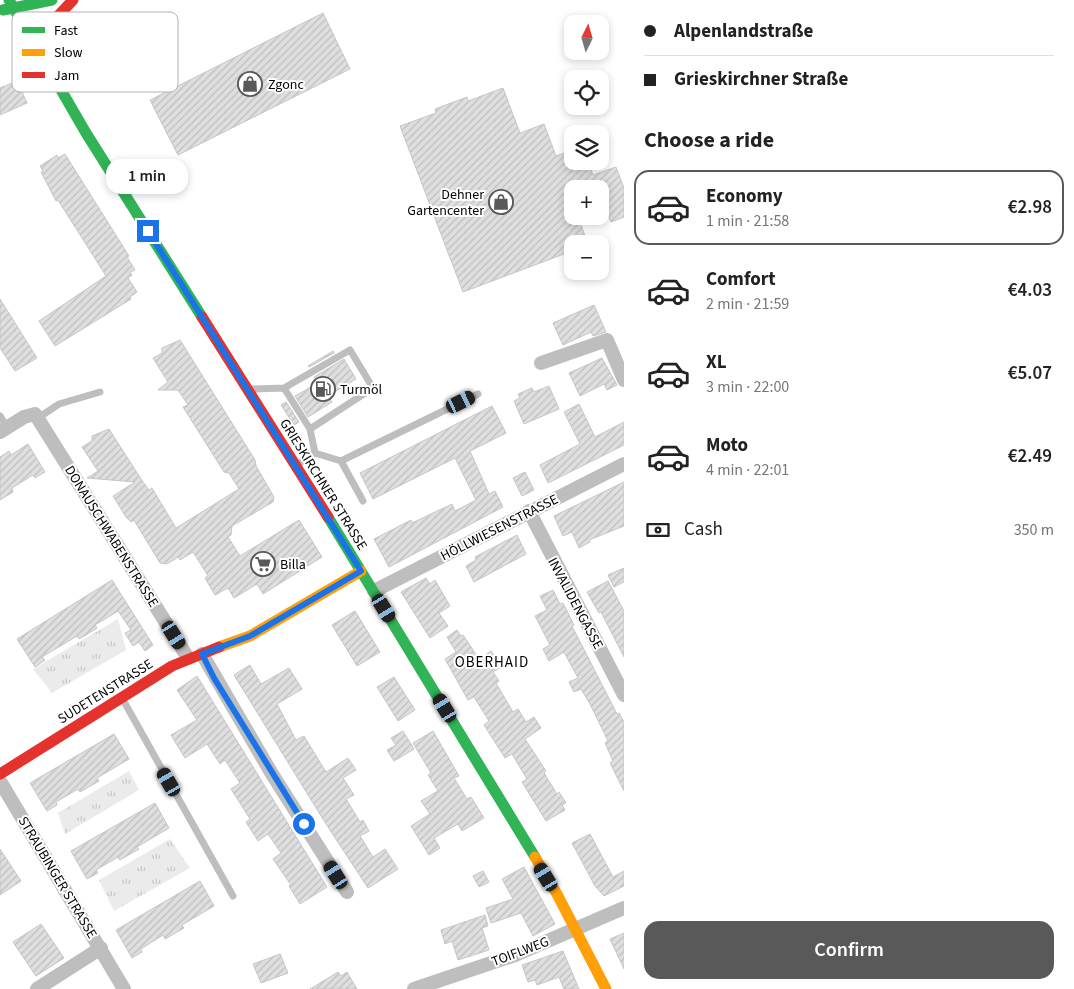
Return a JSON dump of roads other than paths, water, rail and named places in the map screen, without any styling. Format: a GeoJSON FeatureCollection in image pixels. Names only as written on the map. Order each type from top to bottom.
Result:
{"type":"FeatureCollection","features":[{"type":"Feature","properties":{"kind":"main road"},"geometry":{"type":"LineString","coordinates":[[0,10],[11,4],[52,0]]}},
{"type":"Feature","properties":{"kind":"main road"},"geometry":{"type":"LineString","coordinates":[[59,12],[73,0]]}},
{"type":"Feature","properties":{"kind":"main road","name":"GRIESKIRCHNER STRASSE"},"geometry":{"type":"LineString","coordinates":[[63,92],[86,133],[294,467],[374,591],[557,894],[606,989]]}},
{"type":"Feature","properties":{"kind":"main road","name":"SUDETENSTRASSE"},"geometry":{"type":"LineString","coordinates":[[0,774],[188,658],[250,636],[361,571]]}},
{"type":"Feature","properties":{"kind":"street"},"geometry":{"type":"LineString","coordinates":[[541,363],[607,340],[624,380]]}},
{"type":"Feature","properties":{"kind":"street"},"geometry":{"type":"LineString","coordinates":[[2,425],[24,417],[36,416]]}},
{"type":"Feature","properties":{"kind":"street","name":"DONAUSCHWABENSTRASSE"},"geometry":{"type":"LineString","coordinates":[[36,416],[188,658]]}},
{"type":"Feature","properties":{"kind":"street","name":"HÖLLWIESENSTRASSE"},"geometry":{"type":"LineString","coordinates":[[374,591],[528,511],[624,464]]}},
{"type":"Feature","properties":{"kind":"street","name":"INVALIDENGASSE"},"geometry":{"type":"LineString","coordinates":[[528,511],[620,676],[624,695]]}},
{"type":"Feature","properties":{"kind":"street"},"geometry":{"type":"LineString","coordinates":[[202,654],[272,774],[347,892]]}},
{"type":"Feature","properties":{"kind":"street","name":"STRAUBINGER STRASSE"},"geometry":{"type":"LineString","coordinates":[[0,781],[124,989]]}},
{"type":"Feature","properties":{"kind":"street","name":"TOIFLWEG"},"geometry":{"type":"LineString","coordinates":[[414,989],[515,955],[624,908]]}},
{"type":"Feature","properties":{"kind":"street","name":"STRAUBINGER STRASSE"},"geometry":{"type":"LineString","coordinates":[[37,989],[101,948]]}},
{"type":"Feature","properties":{"kind":"lane"},"geometry":{"type":"LineString","coordinates":[[247,389],[284,388],[350,350],[372,388],[310,429]]}},
{"type":"Feature","properties":{"kind":"lane"},"geometry":{"type":"LineString","coordinates":[[284,388],[310,429],[315,453]]}},
{"type":"Feature","properties":{"kind":"lane"},"geometry":{"type":"LineString","coordinates":[[36,416],[59,404],[100,392]]}},
{"type":"Feature","properties":{"kind":"lane"},"geometry":{"type":"LineString","coordinates":[[341,462],[478,394]]}},
{"type":"Feature","properties":{"kind":"lane"},"geometry":{"type":"LineString","coordinates":[[294,467],[315,453]]}},
{"type":"Feature","properties":{"kind":"lane"},"geometry":{"type":"LineString","coordinates":[[315,453],[341,462],[363,501]]}},
{"type":"Feature","properties":{"kind":"lane"},"geometry":{"type":"LineString","coordinates":[[122,698],[233,896]]}},
{"type":"Feature","properties":{"kind":"place","name":"Zgonc"},"geometry":{"type":"Point","coordinates":[250,84]}},
{"type":"Feature","properties":{"kind":"place","name":"Dehner Gartencenter"},"geometry":{"type":"Point","coordinates":[501,202]}},
{"type":"Feature","properties":{"kind":"place","name":"Turmöl"},"geometry":{"type":"Point","coordinates":[323,389]}},
{"type":"Feature","properties":{"kind":"place","name":"Billa"},"geometry":{"type":"Point","coordinates":[263,564]}},
{"type":"Feature","properties":{"kind":"district","name":"OBERHAID"},"geometry":{"type":"Point","coordinates":[492,662]}}]}
